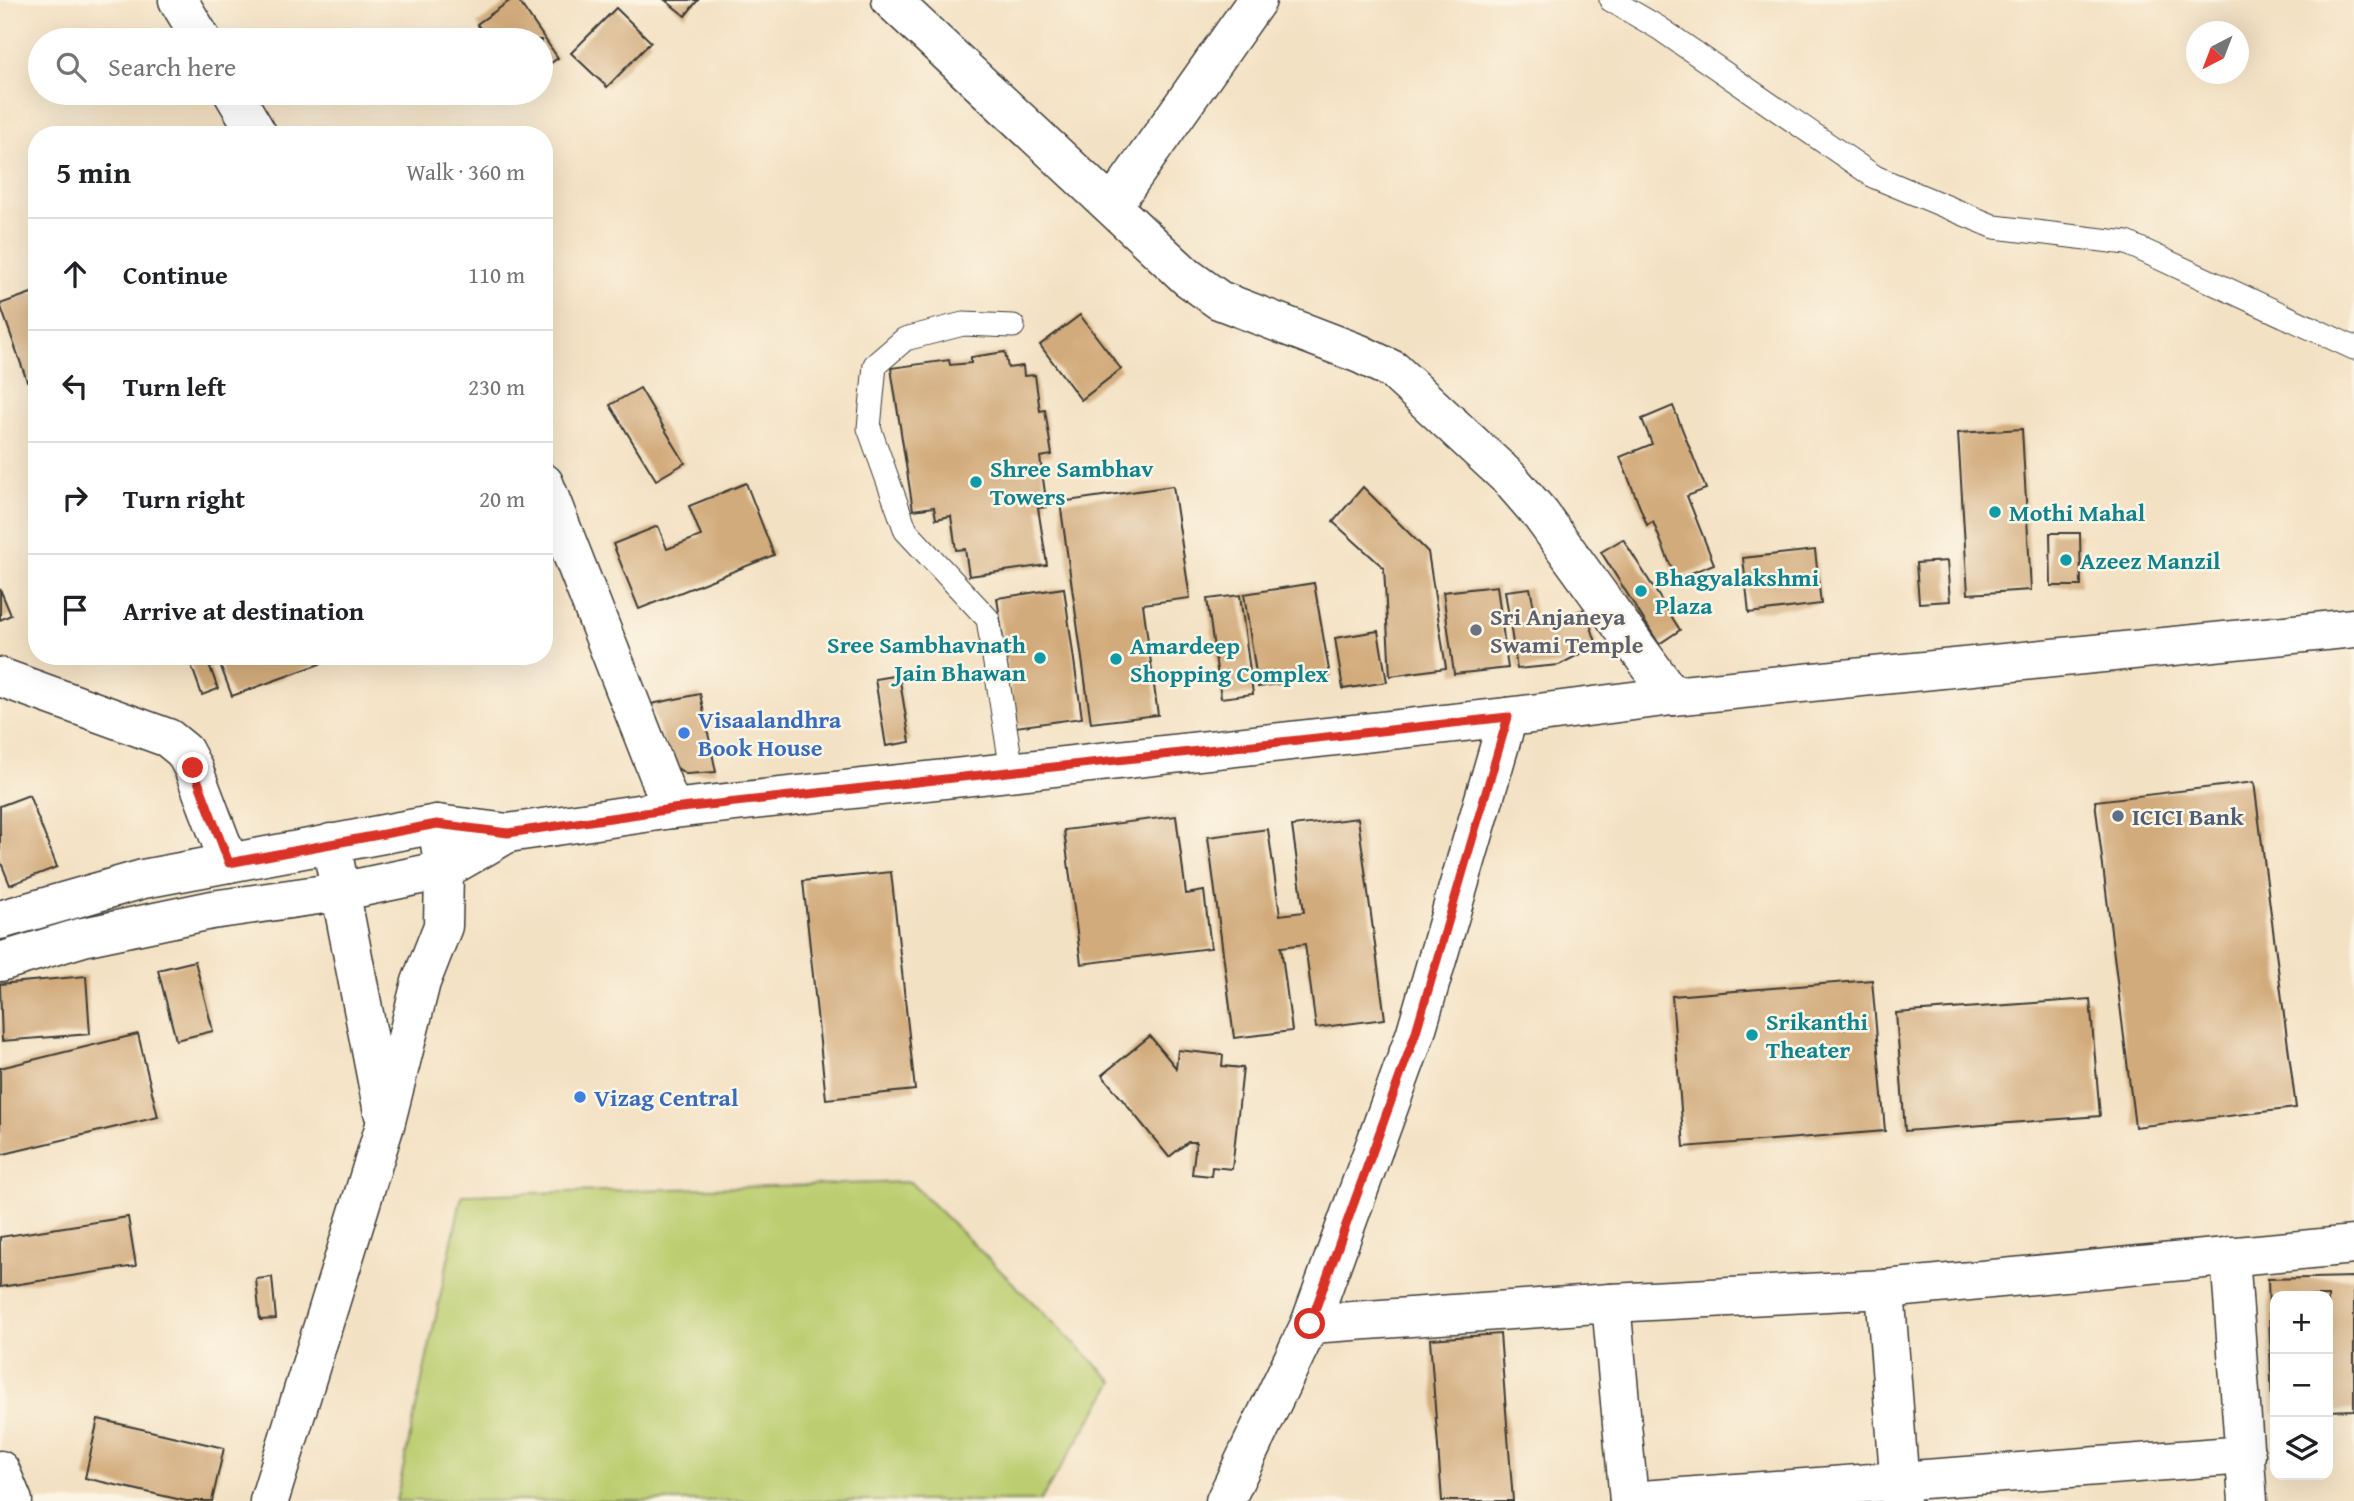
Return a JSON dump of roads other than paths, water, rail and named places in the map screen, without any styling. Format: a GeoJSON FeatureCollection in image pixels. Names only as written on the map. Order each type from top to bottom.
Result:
{"type":"FeatureCollection","features":[{"type":"Feature","properties":{"kind":"street"},"geometry":{"type":"LineString","coordinates":[[178,0],[195,28]]}},
{"type":"Feature","properties":{"kind":"street"},"geometry":{"type":"LineString","coordinates":[[891,0],[1187,277],[1219,300],[1360,354],[1393,370],[1509,478],[1541,515],[1672,696]]}},
{"type":"Feature","properties":{"kind":"street"},"geometry":{"type":"LineString","coordinates":[[1112,206],[1257,0]]}},
{"type":"Feature","properties":{"kind":"street"},"geometry":{"type":"LineString","coordinates":[[240,105],[253,126]]}},
{"type":"Feature","properties":{"kind":"street"},"geometry":{"type":"LineString","coordinates":[[553,506],[672,809]]}},
{"type":"Feature","properties":{"kind":"street"},"geometry":{"type":"LineString","coordinates":[[0,920],[143,879],[437,824],[508,833],[672,809],[1508,717],[1672,696],[2354,628]]}},
{"type":"Feature","properties":{"kind":"street"},"geometry":{"type":"LineString","coordinates":[[0,677],[169,738],[184,751],[193,768],[229,863]]}},
{"type":"Feature","properties":{"kind":"street"},"geometry":{"type":"LineString","coordinates":[[1225,1501],[1310,1324],[1415,1035],[1508,717]]}},
{"type":"Feature","properties":{"kind":"street"},"geometry":{"type":"LineString","coordinates":[[269,1501],[385,1125],[421,982],[443,926],[444,870],[437,824]]}},
{"type":"Feature","properties":{"kind":"street"},"geometry":{"type":"LineString","coordinates":[[0,962],[83,937],[212,910],[339,892],[444,870],[508,833]]}},
{"type":"Feature","properties":{"kind":"street"},"geometry":{"type":"LineString","coordinates":[[331,843],[385,1125]]}},
{"type":"Feature","properties":{"kind":"street"},"geometry":{"type":"LineString","coordinates":[[1310,1324],[1611,1303],[1885,1289],[2354,1245]]}},
{"type":"Feature","properties":{"kind":"street"},"geometry":{"type":"LineString","coordinates":[[2230,1256],[2248,1501]]}},
{"type":"Feature","properties":{"kind":"street"},"geometry":{"type":"LineString","coordinates":[[1885,1289],[1899,1491]]}},
{"type":"Feature","properties":{"kind":"street"},"geometry":{"type":"LineString","coordinates":[[1611,1303],[1629,1501],[1899,1491],[2246,1455]]}},
{"type":"Feature","properties":{"kind":"street"},"geometry":{"type":"LineString","coordinates":[[0,1470],[13,1501]]}},
{"type":"Feature","properties":{"kind":"lane"},"geometry":{"type":"LineString","coordinates":[[1611,0],[1659,28],[1875,177],[1995,227],[2127,243],[2354,348]]}},
{"type":"Feature","properties":{"kind":"lane"},"geometry":{"type":"LineString","coordinates":[[1012,771],[988,619],[906,531],[869,428],[875,365],[905,340],[963,324],[1013,326]]}},
{"type":"Feature","properties":{"kind":"place","name":"Shree Sambhav Towers"},"geometry":{"type":"Point","coordinates":[976,482]}},
{"type":"Feature","properties":{"kind":"place","name":"Mothi Mahal"},"geometry":{"type":"Point","coordinates":[1995,512]}},
{"type":"Feature","properties":{"kind":"place","name":"Azeez Manzil"},"geometry":{"type":"Point","coordinates":[2066,560]}},
{"type":"Feature","properties":{"kind":"place","name":"Bhagyalakshmi Plaza"},"geometry":{"type":"Point","coordinates":[1641,591]}},
{"type":"Feature","properties":{"kind":"place","name":"Sri Anjaneya Swami Temple"},"geometry":{"type":"Point","coordinates":[1476,630]}},
{"type":"Feature","properties":{"kind":"place","name":"Sree Sambhavnath Jain Bhawan"},"geometry":{"type":"Point","coordinates":[1040,658]}},
{"type":"Feature","properties":{"kind":"place","name":"Amardeep Shopping Complex"},"geometry":{"type":"Point","coordinates":[1116,659]}},
{"type":"Feature","properties":{"kind":"place","name":"Visaalandhra Book House"},"geometry":{"type":"Point","coordinates":[684,733]}},
{"type":"Feature","properties":{"kind":"place","name":"ICICI Bank"},"geometry":{"type":"Point","coordinates":[2118,816]}},
{"type":"Feature","properties":{"kind":"place","name":"Srikanthi Theater"},"geometry":{"type":"Point","coordinates":[1752,1035]}},
{"type":"Feature","properties":{"kind":"place","name":"Vizag Central"},"geometry":{"type":"Point","coordinates":[580,1097]}}]}
